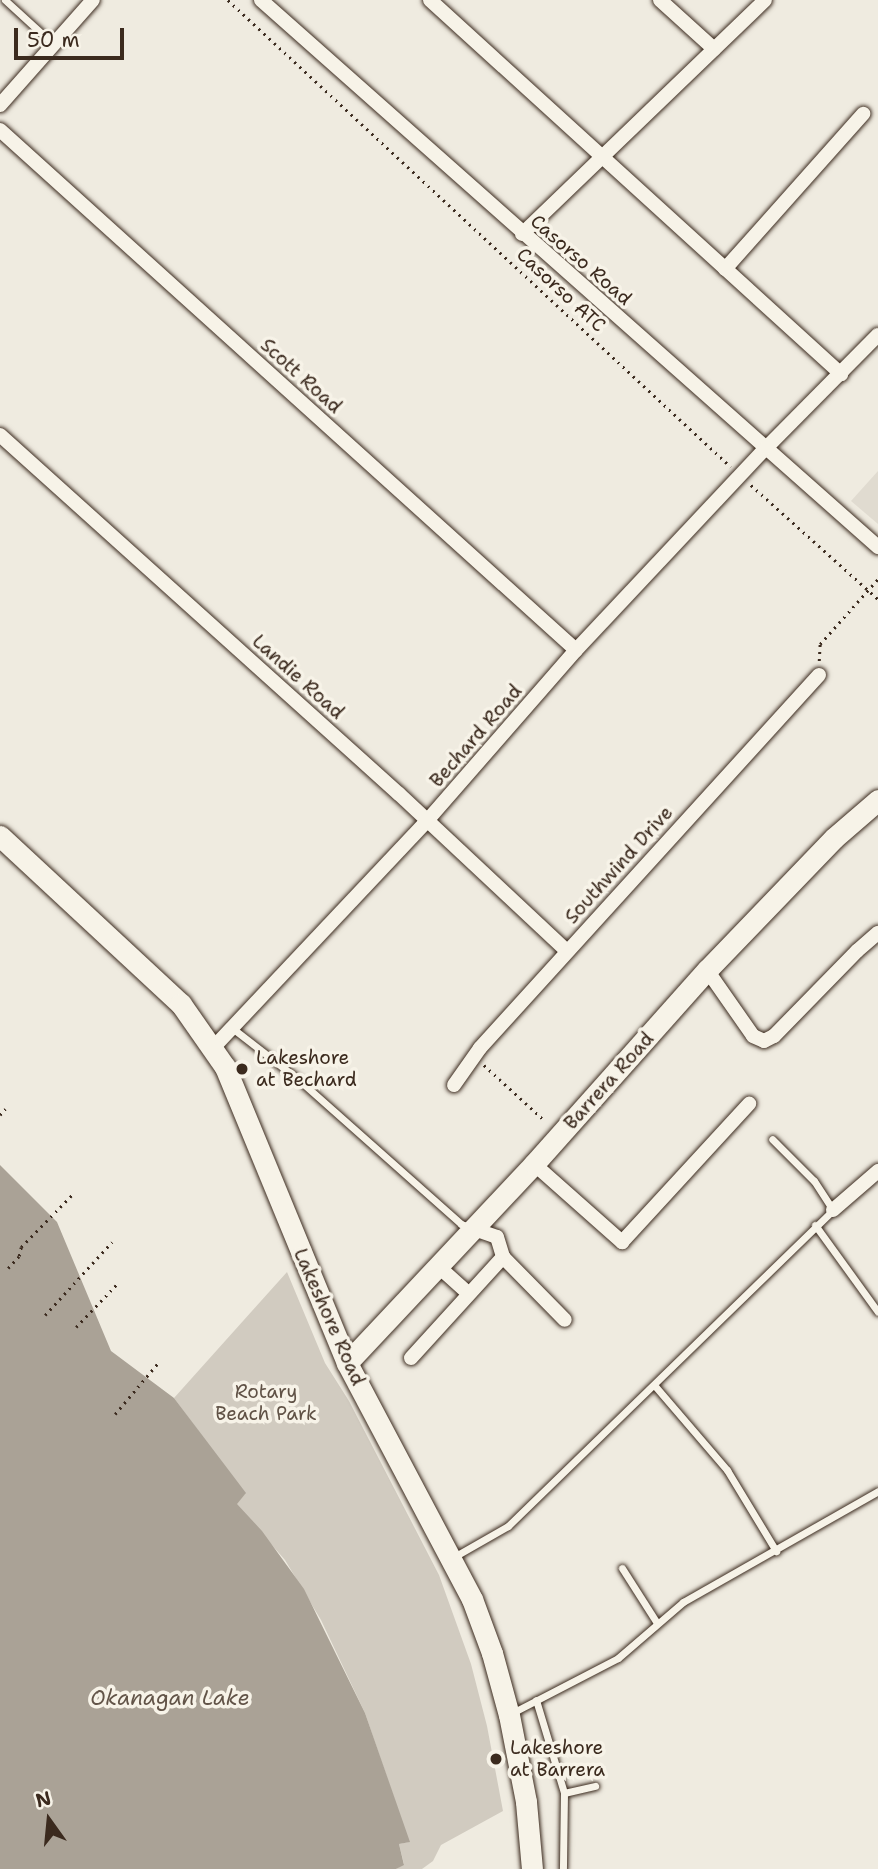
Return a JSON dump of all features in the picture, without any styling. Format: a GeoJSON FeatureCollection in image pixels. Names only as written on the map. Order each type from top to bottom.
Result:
{"type":"FeatureCollection","features":[{"type":"Feature","properties":{"kind":"main road","name":"Barrera Road"},"geometry":{"type":"LineString","coordinates":[[347,1363],[534,1164],[707,970],[834,838],[877,801]]}},
{"type":"Feature","properties":{"kind":"main road","name":"Lakeshore Road"},"geometry":{"type":"LineString","coordinates":[[0,836],[181,1004],[225,1067],[347,1363],[472,1599],[492,1653],[509,1715],[526,1802],[532,1869]]}},
{"type":"Feature","properties":{"kind":"street"},"geometry":{"type":"LineString","coordinates":[[0,105],[93,0]]}},
{"type":"Feature","properties":{"kind":"street","name":"Casorso Road"},"geometry":{"type":"LineString","coordinates":[[261,0],[878,547]]}},
{"type":"Feature","properties":{"kind":"street"},"geometry":{"type":"LineString","coordinates":[[430,0],[841,374]]}},
{"type":"Feature","properties":{"kind":"street"},"geometry":{"type":"LineString","coordinates":[[660,0],[713,49]]}},
{"type":"Feature","properties":{"kind":"street"},"geometry":{"type":"LineString","coordinates":[[522,234],[765,0]]}},
{"type":"Feature","properties":{"kind":"street"},"geometry":{"type":"LineString","coordinates":[[725,269],[863,114]]}},
{"type":"Feature","properties":{"kind":"street","name":"Scott Road"},"geometry":{"type":"LineString","coordinates":[[0,130],[576,650]]}},
{"type":"Feature","properties":{"kind":"street","name":"Bechard Road"},"geometry":{"type":"LineString","coordinates":[[212,1049],[426,822],[576,650],[740,475],[878,334]]}},
{"type":"Feature","properties":{"kind":"street","name":"Landie Road"},"geometry":{"type":"LineString","coordinates":[[0,435],[399,794],[567,951]]}},
{"type":"Feature","properties":{"kind":"street","name":"Southwind Drive"},"geometry":{"type":"LineString","coordinates":[[454,1085],[474,1056],[567,951],[819,675]]}},
{"type":"Feature","properties":{"kind":"street"},"geometry":{"type":"LineString","coordinates":[[707,970],[753,1036],[764,1041],[774,1036],[878,933]]}},
{"type":"Feature","properties":{"kind":"street"},"geometry":{"type":"LineString","coordinates":[[534,1164],[622,1242],[749,1104]]}},
{"type":"Feature","properties":{"kind":"street"},"geometry":{"type":"LineString","coordinates":[[833,1210],[878,1171]]}},
{"type":"Feature","properties":{"kind":"street"},"geometry":{"type":"LineString","coordinates":[[474,1229],[497,1237],[503,1257],[565,1320]]}},
{"type":"Feature","properties":{"kind":"street"},"geometry":{"type":"LineString","coordinates":[[411,1358],[503,1257]]}},
{"type":"Feature","properties":{"kind":"street"},"geometry":{"type":"LineString","coordinates":[[439,1266],[469,1294]]}},
{"type":"Feature","properties":{"kind":"lane"},"geometry":{"type":"LineString","coordinates":[[5,0],[53,45]]}},
{"type":"Feature","properties":{"kind":"lane"},"geometry":{"type":"LineString","coordinates":[[232,1028],[299,1080],[461,1224],[474,1229]]}},
{"type":"Feature","properties":{"kind":"lane"},"geometry":{"type":"LineString","coordinates":[[452,1558],[508,1526],[655,1386],[833,1210],[814,1181],[772,1139]]}},
{"type":"Feature","properties":{"kind":"lane"},"geometry":{"type":"LineString","coordinates":[[816,1225],[878,1312]]}},
{"type":"Feature","properties":{"kind":"lane"},"geometry":{"type":"LineString","coordinates":[[655,1386],[727,1470],[776,1551]]}},
{"type":"Feature","properties":{"kind":"lane"},"geometry":{"type":"LineString","coordinates":[[509,1715],[618,1658],[683,1602],[878,1491]]}},
{"type":"Feature","properties":{"kind":"lane"},"geometry":{"type":"LineString","coordinates":[[622,1568],[657,1623]]}},
{"type":"Feature","properties":{"kind":"lane"},"geometry":{"type":"LineString","coordinates":[[536,1700],[564,1793],[563,1869]]}},
{"type":"Feature","properties":{"kind":"lane"},"geometry":{"type":"LineString","coordinates":[[564,1793],[595,1786]]}},
{"type":"Feature","properties":{"kind":"path","name":"Casorso ATC"},"geometry":{"type":"LineString","coordinates":[[228,0],[740,475],[878,598]]}},
{"type":"Feature","properties":{"kind":"path"},"geometry":{"type":"LineString","coordinates":[[819,675],[821,644],[878,579]]}},
{"type":"Feature","properties":{"kind":"path"},"geometry":{"type":"LineString","coordinates":[[474,1056],[544,1119]]}},
{"type":"Feature","properties":{"kind":"path"},"geometry":{"type":"LineString","coordinates":[[0,1115],[5,1110]]}},
{"type":"Feature","properties":{"kind":"path"},"geometry":{"type":"LineString","coordinates":[[8,1268],[19,1256],[20,1247],[72,1195]]}},
{"type":"Feature","properties":{"kind":"path"},"geometry":{"type":"LineString","coordinates":[[45,1315],[112,1242]]}},
{"type":"Feature","properties":{"kind":"path"},"geometry":{"type":"LineString","coordinates":[[76,1327],[117,1284]]}},
{"type":"Feature","properties":{"kind":"path"},"geometry":{"type":"LineString","coordinates":[[115,1414],[158,1363]]}},
{"type":"Feature","properties":{"kind":"shaded area"},"geometry":{"type":"Polygon","coordinates":[[[878,471],[878,524],[851,501],[878,471]]]}},
{"type":"Feature","properties":{"kind":"green space","name":"Rotary Beach Park"},"geometry":{"type":"Polygon","coordinates":[[[287,1272],[325,1363],[349,1401],[439,1575],[471,1664],[487,1726],[503,1811],[441,1845],[433,1861],[422,1869],[396,1869],[404,1864],[399,1844],[409,1842],[365,1713],[321,1620],[285,1560],[236,1504],[245,1494],[174,1398],[287,1272]]]}},
{"type":"Feature","properties":{"kind":"water","name":"Okanagan Lake"},"geometry":{"type":"Polygon","coordinates":[[[0,1165],[57,1222],[111,1351],[174,1398],[246,1493],[237,1504],[262,1531],[304,1589],[365,1713],[410,1842],[399,1844],[404,1865],[396,1869],[0,1869],[0,1165]]]}},
{"type":"Feature","properties":{"kind":"place","name":"Lakeshore at Bechard"},"geometry":{"type":"Point","coordinates":[242,1069]}},
{"type":"Feature","properties":{"kind":"place","name":"Lakeshore at Barrera"},"geometry":{"type":"Point","coordinates":[496,1759]}}]}
